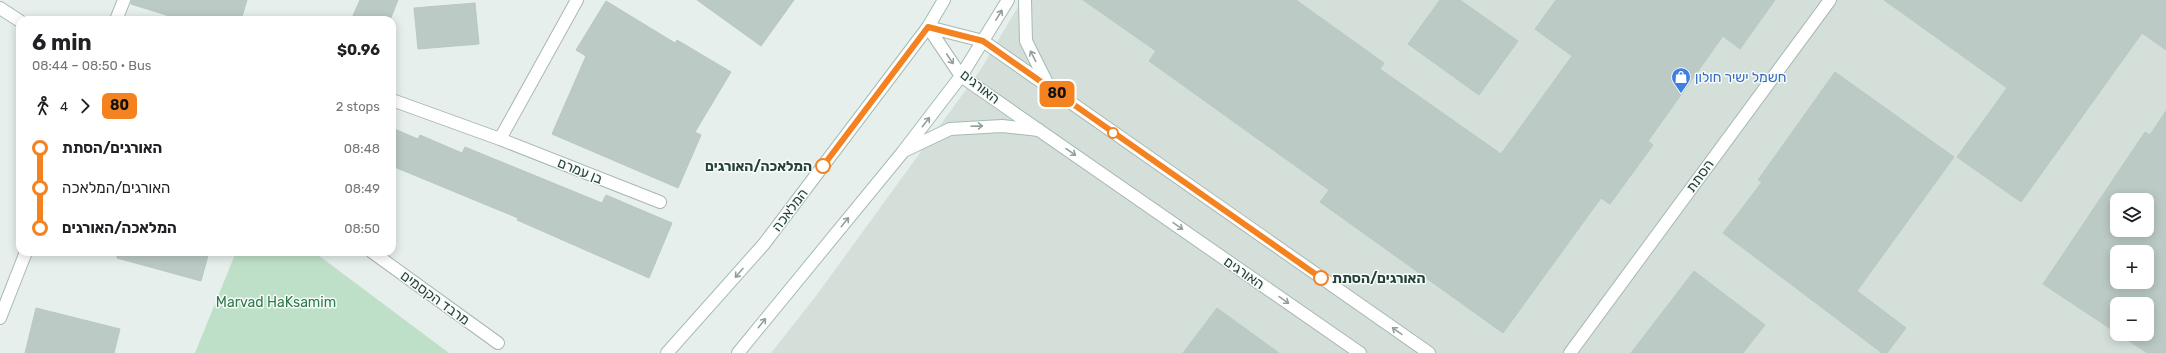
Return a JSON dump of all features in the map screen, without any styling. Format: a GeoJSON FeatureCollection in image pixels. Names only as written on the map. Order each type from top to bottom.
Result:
{"type":"FeatureCollection","features":[{"type":"Feature","properties":{"kind":"street"},"geometry":{"type":"LineString","coordinates":[[118,16],[124,0]]}},
{"type":"Feature","properties":{"kind":"street"},"geometry":{"type":"LineString","coordinates":[[500,139],[577,0]]}},
{"type":"Feature","properties":{"kind":"street","name":"המלאכה"},"geometry":{"type":"LineString","coordinates":[[667,353],[764,244],[928,27],[944,0]]}},
{"type":"Feature","properties":{"kind":"street"},"geometry":{"type":"LineString","coordinates":[[738,353],[902,153],[961,76],[1008,0]]}},
{"type":"Feature","properties":{"kind":"street"},"geometry":{"type":"LineString","coordinates":[[1025,0],[1026,42],[1051,91]]}},
{"type":"Feature","properties":{"kind":"street","name":"הסתת"},"geometry":{"type":"LineString","coordinates":[[1570,353],[1830,0]]}},
{"type":"Feature","properties":{"kind":"street"},"geometry":{"type":"LineString","coordinates":[[0,8],[16,18]]}},
{"type":"Feature","properties":{"kind":"street"},"geometry":{"type":"LineString","coordinates":[[928,27],[983,41],[1051,91],[1429,353]]}},
{"type":"Feature","properties":{"kind":"street","name":"האורגים"},"geometry":{"type":"LineString","coordinates":[[928,27],[961,76],[1360,353]]}},
{"type":"Feature","properties":{"kind":"street","name":"בן עמרם"},"geometry":{"type":"LineString","coordinates":[[396,101],[500,139],[660,202]]}},
{"type":"Feature","properties":{"kind":"street"},"geometry":{"type":"LineString","coordinates":[[902,153],[950,128],[1002,126],[1039,130]]}},
{"type":"Feature","properties":{"kind":"street"},"geometry":{"type":"LineString","coordinates":[[0,318],[24,256]]}},
{"type":"Feature","properties":{"kind":"street","name":"מרבד הקסמים"},"geometry":{"type":"LineString","coordinates":[[378,256],[498,343]]}},
{"type":"Feature","properties":{"kind":"shaded area"},"geometry":{"type":"Polygon","coordinates":[[[1022,0],[2166,0],[2166,353],[771,353],[816,296],[981,69],[1022,0]]]}},
{"type":"Feature","properties":{"kind":"green space","name":"Marvad HaKsamim"},"geometry":{"type":"Polygon","coordinates":[[[234,256],[319,256],[449,353],[195,353],[234,256]]]}},
{"type":"Feature","properties":{"kind":"building"},"geometry":{"type":"Polygon","coordinates":[[[132,0],[247,0],[242,16],[169,16],[131,4],[132,0]]]}},
{"type":"Feature","properties":{"kind":"building"},"geometry":{"type":"Polygon","coordinates":[[[360,0],[398,0],[392,16],[353,16],[360,0]]]}},
{"type":"Feature","properties":{"kind":"building"},"geometry":{"type":"Polygon","coordinates":[[[697,0],[794,0],[761,46],[697,0]]]}},
{"type":"Feature","properties":{"kind":"building"},"geometry":{"type":"Polygon","coordinates":[[[1083,0],[1296,0],[1384,63],[1380,69],[1501,154],[1572,56],[1535,29],[1556,0],[1775,0],[1740,49],[1723,36],[1648,141],[1653,145],[1610,204],[1601,198],[1503,333],[1320,202],[1329,190],[1149,61],[1156,51],[1083,0]]]}},
{"type":"Feature","properties":{"kind":"building"},"geometry":{"type":"Polygon","coordinates":[[[1440,0],[1460,0],[1518,41],[1479,95],[1408,44],[1440,0]]]}},
{"type":"Feature","properties":{"kind":"building"},"geometry":{"type":"Polygon","coordinates":[[[1884,0],[2166,0],[2166,50],[2142,33],[2021,202],[1957,157],[2007,88],[1884,0]]]}},
{"type":"Feature","properties":{"kind":"building"},"geometry":{"type":"Polygon","coordinates":[[[606,1],[675,43],[677,40],[731,72],[695,132],[701,135],[678,188],[552,134],[586,56],[576,50],[606,1]]]}},
{"type":"Feature","properties":{"kind":"building"},"geometry":{"type":"Polygon","coordinates":[[[475,3],[479,44],[418,49],[414,8],[475,3]]]}},
{"type":"Feature","properties":{"kind":"building"},"geometry":{"type":"Polygon","coordinates":[[[1835,72],[1954,157],[1857,291],[1906,328],[1887,353],[1882,353],[1723,233],[1762,182],[1758,180],[1835,72]]]}},
{"type":"Feature","properties":{"kind":"building"},"geometry":{"type":"Polygon","coordinates":[[[2166,111],[2166,353],[2147,353],[2129,341],[2154,341],[2154,297],[2110,297],[2110,328],[2043,284],[2145,132],[2150,135],[2166,111]]]}},
{"type":"Feature","properties":{"kind":"building"},"geometry":{"type":"Polygon","coordinates":[[[396,130],[418,139],[420,135],[462,153],[465,147],[602,203],[606,195],[672,223],[649,278],[517,220],[518,218],[396,168],[396,130]]]}},
{"type":"Feature","properties":{"kind":"building"},"geometry":{"type":"Polygon","coordinates":[[[117,256],[208,256],[201,281],[117,258],[117,256]]]}},
{"type":"Feature","properties":{"kind":"building"},"geometry":{"type":"Polygon","coordinates":[[[1694,271],[1765,325],[1743,353],[1631,353],[1694,271]]]}},
{"type":"Feature","properties":{"kind":"building"},"geometry":{"type":"Polygon","coordinates":[[[36,308],[120,329],[114,353],[25,353],[36,308]]]}},
{"type":"Feature","properties":{"kind":"building"},"geometry":{"type":"Polygon","coordinates":[[[1217,308],[1279,353],[1183,353],[1217,308]]]}},
{"type":"Feature","properties":{"kind":"bus line","name":"80"},"geometry":{"type":"LineString","coordinates":[[823,166],[928,27],[983,41],[1051,91],[1321,278]]}},
{"type":"Feature","properties":{"kind":"place","name":"חשמל ישיר חולון"},"geometry":{"type":"Point","coordinates":[1681,94]}},
{"type":"Feature","properties":{"kind":"place","name":"המלאכה/האורגים"},"geometry":{"type":"Point","coordinates":[823,166]}},
{"type":"Feature","properties":{"kind":"place","name":"האורגים/הסתת"},"geometry":{"type":"Point","coordinates":[1321,278]}}]}
